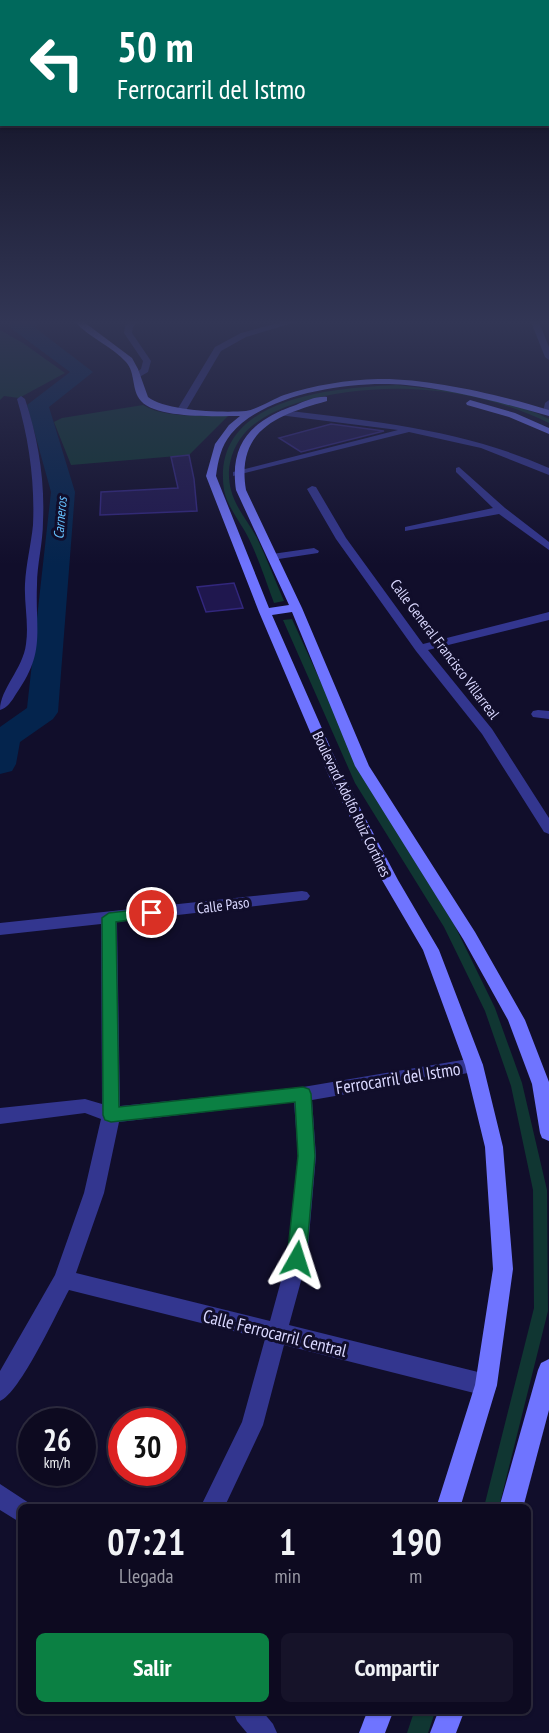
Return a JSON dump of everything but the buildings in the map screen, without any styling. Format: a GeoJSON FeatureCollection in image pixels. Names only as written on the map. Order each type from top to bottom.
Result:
{"type":"FeatureCollection","features":[{"type":"Feature","properties":{"kind":"main road"},"geometry":{"type":"LineString","coordinates":[[149,403],[167,409],[250,414]]}},
{"type":"Feature","properties":{"kind":"main road","name":"Boulevard Adolfo Ruiz Cortines"},"geometry":{"type":"LineString","coordinates":[[272,403],[250,414],[233,427],[220,442],[213,457],[211,476],[265,612],[335,774],[390,880],[431,950],[474,1065],[494,1147],[503,1269],[486,1385],[448,1504]]}},
{"type":"Feature","properties":{"kind":"main road"},"geometry":{"type":"LineString","coordinates":[[236,474],[239,457],[254,432],[282,413],[307,403]]}},
{"type":"Feature","properties":{"kind":"main road"},"geometry":{"type":"LineString","coordinates":[[467,403],[486,406],[549,430]]}},
{"type":"Feature","properties":{"kind":"main road","name":"Boulevard Adolfo Ruiz Cortines"},"geometry":{"type":"LineString","coordinates":[[521,403],[549,409]]}},
{"type":"Feature","properties":{"kind":"main road","name":"Boulevard Adolfo Ruiz Cortines"},"geometry":{"type":"LineString","coordinates":[[236,474],[241,490],[296,608],[362,766],[469,936],[516,1020],[541,1084],[549,1132]]}},
{"type":"Feature","properties":{"kind":"main road"},"geometry":{"type":"LineString","coordinates":[[265,612],[296,608]]}},
{"type":"Feature","properties":{"kind":"main road"},"geometry":{"type":"LineString","coordinates":[[512,1504],[549,1370]]}},
{"type":"Feature","properties":{"kind":"main road"},"geometry":{"type":"LineString","coordinates":[[372,1733],[379,1714]]}},
{"type":"Feature","properties":{"kind":"main road"},"geometry":{"type":"LineString","coordinates":[[443,1733],[450,1714]]}},
{"type":"Feature","properties":{"kind":"street"},"geometry":{"type":"LineString","coordinates":[[0,706],[15,689],[31,653],[34,636],[31,594],[38,520],[33,450],[29,423],[22,403]]}},
{"type":"Feature","properties":{"kind":"street"},"geometry":{"type":"LineString","coordinates":[[182,410],[186,403]]}},
{"type":"Feature","properties":{"kind":"street"},"geometry":{"type":"LineString","coordinates":[[282,413],[413,429],[484,445],[549,472]]}},
{"type":"Feature","properties":{"kind":"street"},"geometry":{"type":"LineString","coordinates":[[236,474],[413,429]]}},
{"type":"Feature","properties":{"kind":"street"},"geometry":{"type":"LineString","coordinates":[[459,470],[501,510],[549,547]]}},
{"type":"Feature","properties":{"kind":"street","name":"Calle General Francisco Villarreal"},"geometry":{"type":"LineString","coordinates":[[312,489],[341,539],[420,648],[487,732],[549,829]]}},
{"type":"Feature","properties":{"kind":"street"},"geometry":{"type":"LineString","coordinates":[[409,529],[501,510]]}},
{"type":"Feature","properties":{"kind":"street"},"geometry":{"type":"LineString","coordinates":[[272,557],[314,551]]}},
{"type":"Feature","properties":{"kind":"street"},"geometry":{"type":"LineString","coordinates":[[420,648],[549,616]]}},
{"type":"Feature","properties":{"kind":"street","name":"Calle Paso"},"geometry":{"type":"LineString","coordinates":[[0,928],[302,896]]}},
{"type":"Feature","properties":{"kind":"street"},"geometry":{"type":"LineString","coordinates":[[0,1390],[16,1366],[64,1279],[94,1193],[111,1115],[109,918]]}},
{"type":"Feature","properties":{"kind":"street","name":"Ferrocarril del Istmo"},"geometry":{"type":"LineString","coordinates":[[0,1116],[85,1106],[111,1115],[303,1094],[474,1065]]}},
{"type":"Feature","properties":{"kind":"street"},"geometry":{"type":"LineString","coordinates":[[213,1504],[252,1425],[297,1259],[307,1156],[303,1094]]}},
{"type":"Feature","properties":{"kind":"street","name":"Calle Ferrocarril Central"},"geometry":{"type":"LineString","coordinates":[[64,1279],[486,1385]]}},
{"type":"Feature","properties":{"kind":"street"},"geometry":{"type":"LineString","coordinates":[[0,1496],[18,1509]]}},
{"type":"Feature","properties":{"kind":"street"},"geometry":{"type":"LineString","coordinates":[[248,1714],[264,1733]]}},
{"type":"Feature","properties":{"kind":"green space"},"geometry":{"type":"Polygon","coordinates":[[[297,403],[274,412],[254,424],[239,441],[229,470],[231,490],[236,503],[257,538],[284,601],[274,603],[253,547],[228,503],[224,490],[225,459],[236,435],[255,417],[281,404],[297,403]]]}},
{"type":"Feature","properties":{"kind":"green space"},"geometry":{"type":"Polygon","coordinates":[[[498,403],[531,411],[549,419],[549,423],[498,403]]]}},
{"type":"Feature","properties":{"kind":"green space"},"geometry":{"type":"Polygon","coordinates":[[[143,405],[173,414],[229,415],[189,455],[71,465],[54,422],[62,418],[143,405]]]}},
{"type":"Feature","properties":{"kind":"green space"},"geometry":{"type":"Polygon","coordinates":[[[292,619],[366,781],[455,926],[495,1008],[522,1083],[547,1190],[548,1311],[500,1504],[485,1504],[534,1308],[533,1190],[511,1086],[485,1011],[444,927],[355,783],[283,620],[292,619]]]}},
{"type":"Feature","properties":{"kind":"green space"},"geometry":{"type":"Polygon","coordinates":[[[413,1714],[434,1714],[428,1733],[407,1733],[413,1714]]]}},
{"type":"Feature","properties":{"kind":"waterway","name":"Carneros"},"geometry":{"type":"LineString","coordinates":[[0,764],[5,738],[42,712],[63,492],[38,405],[41,403]]}},
{"type":"Feature","properties":{"kind":"route"},"geometry":{"type":"LineString","coordinates":[[152,913],[109,918],[111,1115],[303,1094],[307,1156],[297,1259]]}}]}
